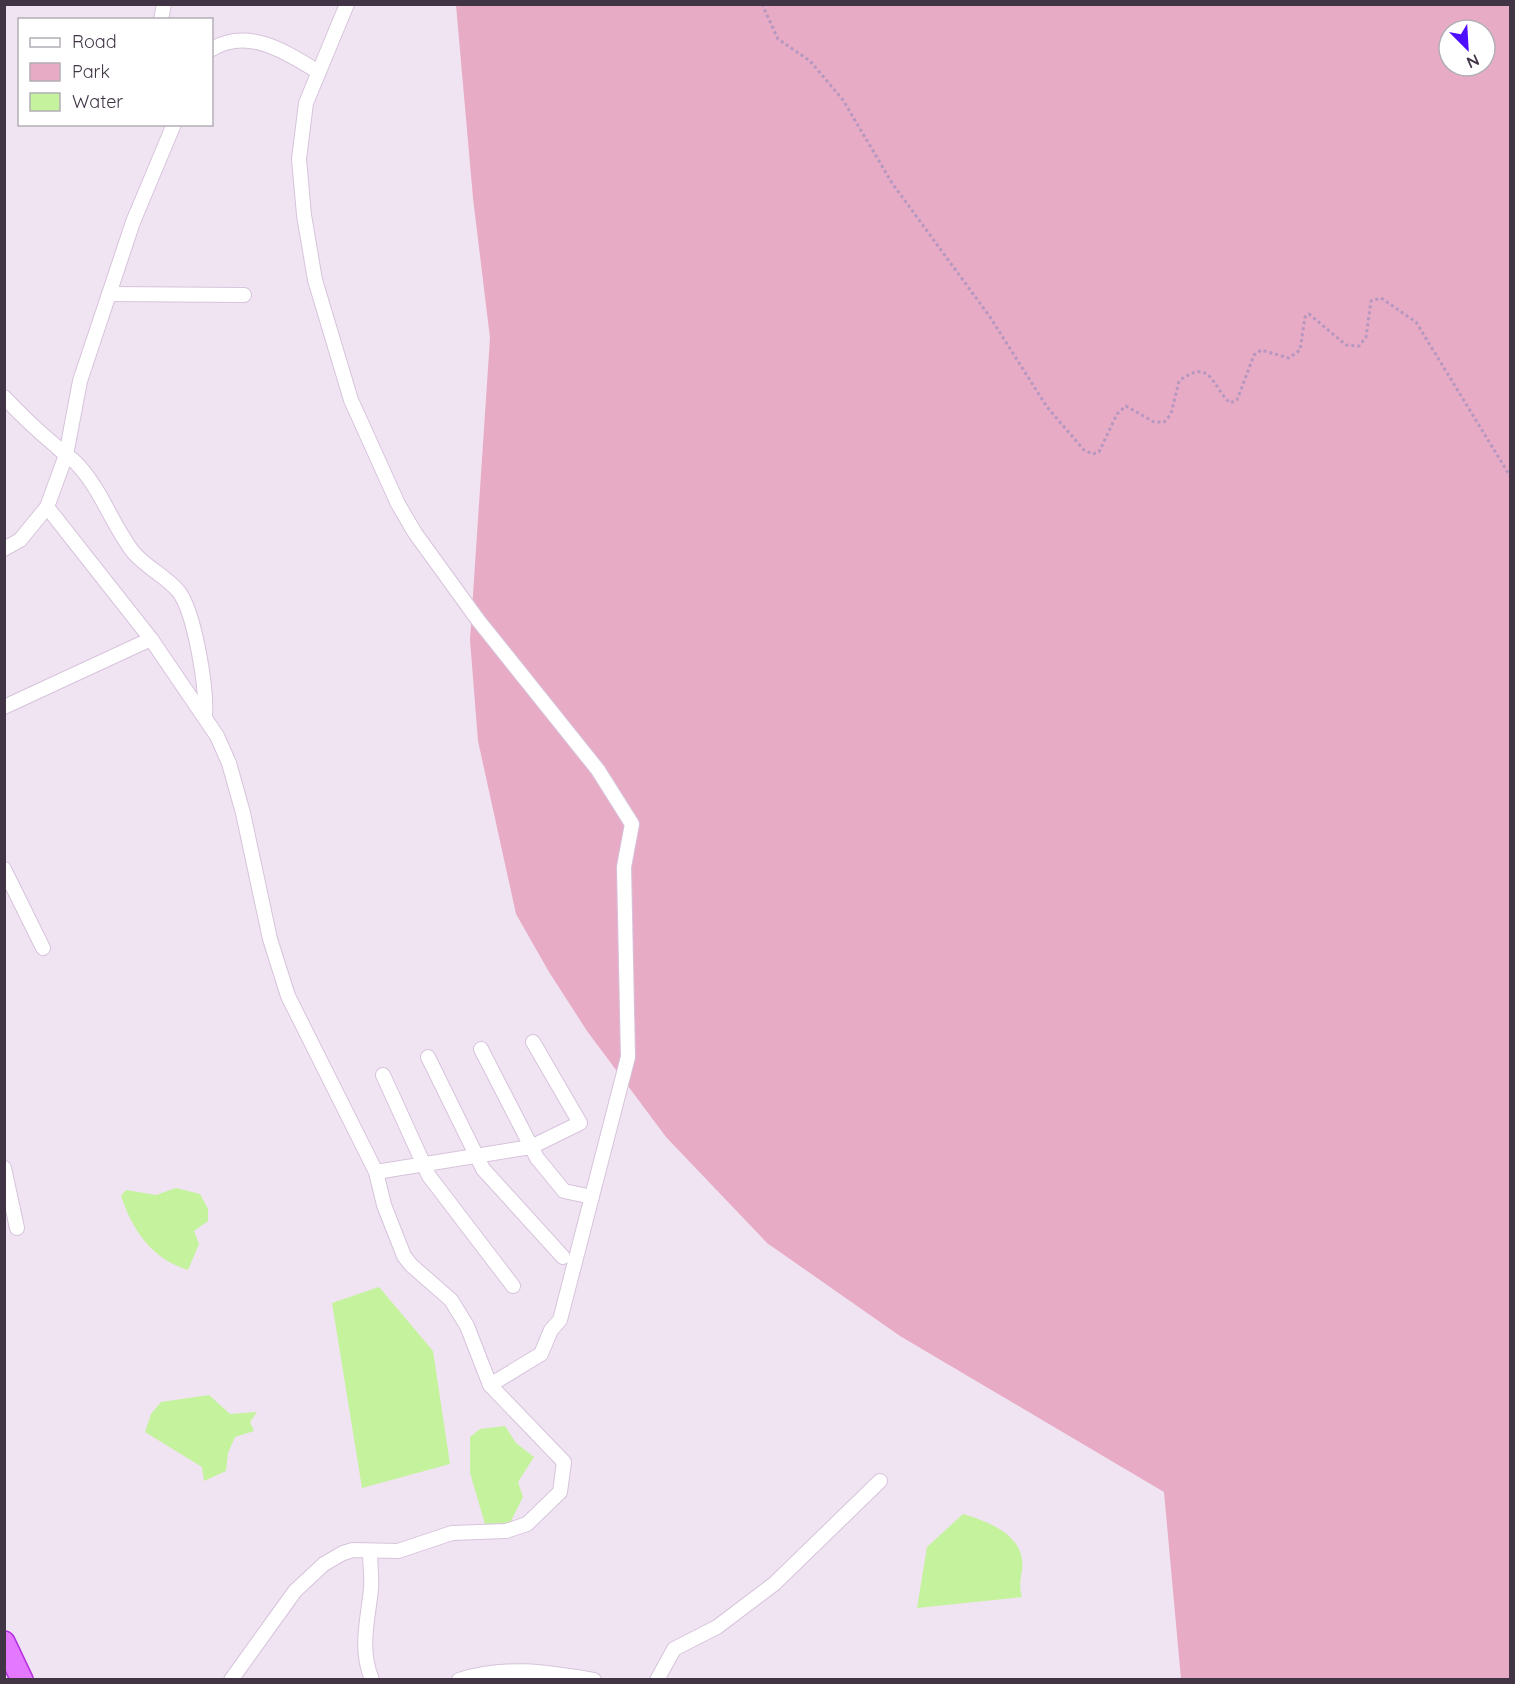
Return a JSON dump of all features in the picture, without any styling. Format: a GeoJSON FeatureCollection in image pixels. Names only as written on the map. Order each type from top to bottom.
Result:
{"type":"FeatureCollection","features":[{"type":"Feature","properties":{"kind":"highway"},"geometry":{"type":"LineString","coordinates":[[4,1642],[22,1680]]}},
{"type":"Feature","properties":{"kind":"street"},"geometry":{"type":"LineString","coordinates":[[348,4],[317,71],[306,103],[299,159],[304,215],[315,280],[351,400],[398,504],[415,533],[478,620],[598,770],[632,824],[624,867],[628,1057],[560,1320],[551,1330],[541,1354],[490,1385]]}},
{"type":"Feature","properties":{"kind":"street"},"geometry":{"type":"LineString","coordinates":[[213,48],[221,43],[246,40],[265,44],[283,50],[317,71]]}},
{"type":"Feature","properties":{"kind":"street"},"geometry":{"type":"LineString","coordinates":[[4,549],[20,540],[47,507],[66,455],[80,381],[133,222],[170,128]]}},
{"type":"Feature","properties":{"kind":"street"},"geometry":{"type":"LineString","coordinates":[[109,294],[244,295]]}},
{"type":"Feature","properties":{"kind":"street"},"geometry":{"type":"LineString","coordinates":[[4,397],[23,418],[77,464],[99,493],[116,528],[135,554],[178,590],[187,605],[202,679],[205,716]]}},
{"type":"Feature","properties":{"kind":"street"},"geometry":{"type":"LineString","coordinates":[[47,507],[151,639],[205,716],[229,763],[243,813],[270,939],[288,996],[376,1172],[384,1205],[404,1256],[451,1300],[467,1326],[490,1385],[564,1462],[560,1492],[527,1524],[518,1528],[506,1532],[452,1533],[398,1551],[343,1552],[317,1570],[295,1591],[231,1680]]}},
{"type":"Feature","properties":{"kind":"street"},"geometry":{"type":"LineString","coordinates":[[4,707],[151,639]]}},
{"type":"Feature","properties":{"kind":"street"},"geometry":{"type":"LineString","coordinates":[[4,869],[43,948]]}},
{"type":"Feature","properties":{"kind":"street"},"geometry":{"type":"LineString","coordinates":[[376,1172],[531,1147],[580,1123],[532,1042]]}},
{"type":"Feature","properties":{"kind":"street"},"geometry":{"type":"LineString","coordinates":[[481,1049],[537,1158],[564,1191],[592,1197]]}},
{"type":"Feature","properties":{"kind":"street"},"geometry":{"type":"LineString","coordinates":[[428,1057],[483,1169],[563,1257]]}},
{"type":"Feature","properties":{"kind":"street"},"geometry":{"type":"LineString","coordinates":[[382,1075],[429,1176],[513,1286]]}},
{"type":"Feature","properties":{"kind":"street"},"geometry":{"type":"LineString","coordinates":[[4,1168],[16,1228]]}},
{"type":"Feature","properties":{"kind":"street"},"geometry":{"type":"LineString","coordinates":[[657,1680],[674,1649],[717,1627],[774,1584],[880,1481]]}},
{"type":"Feature","properties":{"kind":"street"},"geometry":{"type":"LineString","coordinates":[[370,1551],[371,1587],[365,1629],[366,1651],[372,1680]]}},
{"type":"Feature","properties":{"kind":"street"},"geometry":{"type":"LineString","coordinates":[[459,1680],[474,1675],[526,1669],[594,1680]]}},
{"type":"Feature","properties":{"kind":"path"},"geometry":{"type":"LineString","coordinates":[[762,4],[778,39],[810,61],[843,100],[892,183],[990,317],[1047,406],[1084,450],[1093,454],[1099,452],[1117,414],[1126,406],[1154,422],[1164,422],[1172,414],[1179,381],[1190,372],[1203,371],[1214,379],[1222,396],[1230,403],[1237,400],[1254,355],[1261,350],[1289,358],[1300,350],[1305,317],[1309,314],[1346,345],[1359,346],[1366,338],[1371,301],[1381,297],[1416,322],[1510,476]]}},
{"type":"Feature","properties":{"kind":"green space"},"geometry":{"type":"Polygon","coordinates":[[[456,5],[1510,5],[1510,1679],[1181,1679],[1164,1492],[900,1336],[767,1243],[666,1137],[587,1031],[549,972],[516,914],[478,741],[470,640],[490,338],[473,198],[456,5]]]}},
{"type":"Feature","properties":{"kind":"water"},"geometry":{"type":"Polygon","coordinates":[[[176,1188],[200,1194],[208,1209],[208,1221],[194,1231],[199,1244],[188,1270],[164,1259],[145,1242],[131,1221],[121,1196],[126,1190],[156,1195],[176,1188]]]}},
{"type":"Feature","properties":{"kind":"water"},"geometry":{"type":"Polygon","coordinates":[[[379,1287],[433,1351],[450,1464],[362,1488],[332,1303],[379,1287]]]}},
{"type":"Feature","properties":{"kind":"water"},"geometry":{"type":"Polygon","coordinates":[[[209,1395],[230,1414],[257,1412],[250,1422],[254,1431],[235,1437],[228,1453],[226,1471],[204,1481],[202,1467],[145,1432],[151,1414],[161,1402],[209,1395]]]}},
{"type":"Feature","properties":{"kind":"water"},"geometry":{"type":"Polygon","coordinates":[[[505,1426],[516,1443],[534,1457],[518,1482],[523,1497],[510,1523],[485,1524],[470,1473],[470,1437],[480,1429],[505,1426]]]}},
{"type":"Feature","properties":{"kind":"water"},"geometry":{"type":"Polygon","coordinates":[[[963,1514],[991,1524],[1015,1542],[1022,1560],[1020,1586],[1022,1597],[917,1608],[927,1547],[963,1514]]]}}]}
